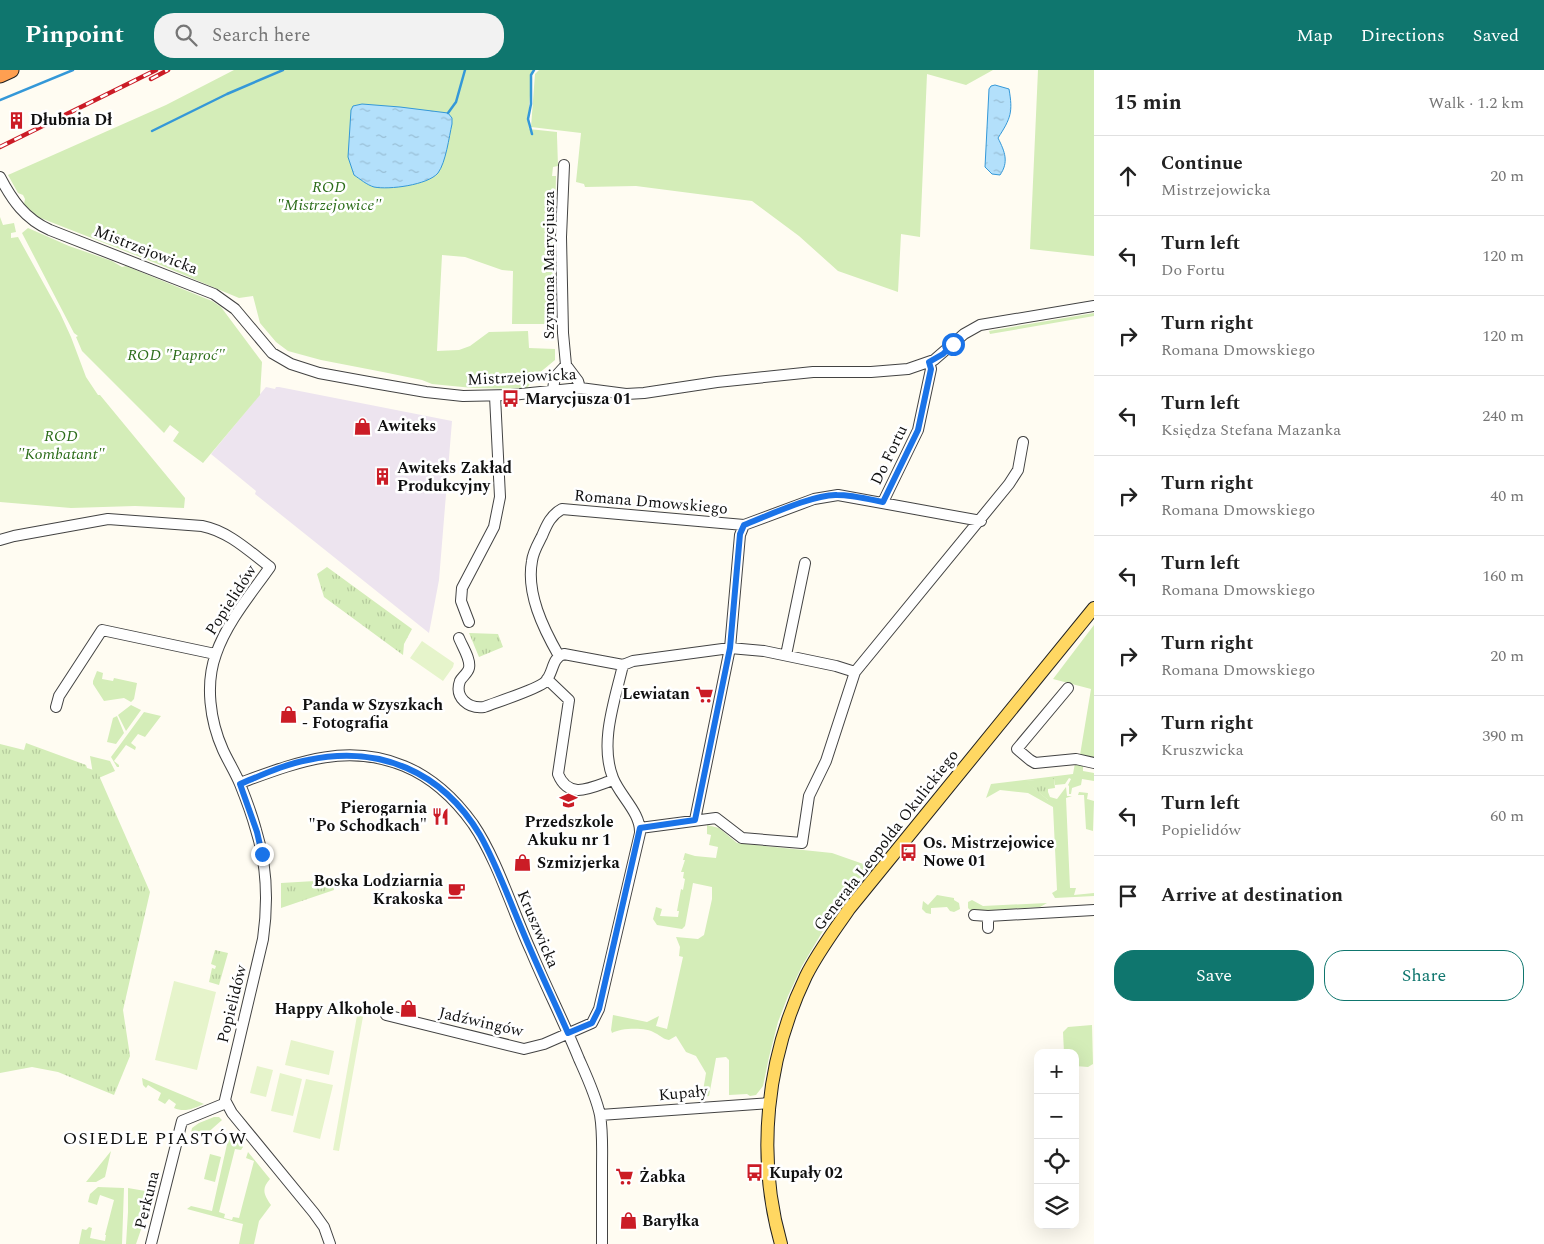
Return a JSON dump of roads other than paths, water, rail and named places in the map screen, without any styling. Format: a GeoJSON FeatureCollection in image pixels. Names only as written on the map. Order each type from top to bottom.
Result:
{"type":"FeatureCollection","features":[{"type":"Feature","properties":{"kind":"highway"},"geometry":{"type":"LineString","coordinates":[[0,75],[11,70]]}},
{"type":"Feature","properties":{"kind":"main road","name":"Generała Leopolda Okulickiego"},"geometry":{"type":"LineString","coordinates":[[781,1244],[770,1187],[768,1143],[770,1103],[779,1049],[806,976],[832,933],[893,854],[1094,608]]}},
{"type":"Feature","properties":{"kind":"street","name":"Szymona Marycjusza"},"geometry":{"type":"LineString","coordinates":[[564,165],[561,237],[563,333],[566,365],[578,381],[580,388]]}},
{"type":"Feature","properties":{"kind":"street","name":"Mistrzejowicka"},"geometry":{"type":"LineString","coordinates":[[1,178],[22,211],[38,224],[185,281],[223,299],[235,309],[272,353],[291,364],[319,373],[413,390],[454,395],[495,396],[580,388],[626,394],[644,393],[724,381],[813,372],[894,370],[915,367],[929,362],[943,354],[964,334],[980,325],[1094,306]]}},
{"type":"Feature","properties":{"kind":"street","name":"Do Fortu"},"geometry":{"type":"LineString","coordinates":[[883,502],[918,430],[931,369],[929,362]]}},
{"type":"Feature","properties":{"kind":"street"},"geometry":{"type":"LineString","coordinates":[[553,390],[555,377],[566,365]]}},
{"type":"Feature","properties":{"kind":"street"},"geometry":{"type":"LineString","coordinates":[[469,622],[461,601],[462,588],[494,527],[500,497],[495,396]]}},
{"type":"Feature","properties":{"kind":"street"},"geometry":{"type":"LineString","coordinates":[[640,828],[716,818],[742,838],[802,843],[809,796],[831,745],[855,672],[981,521],[1018,470],[1023,442]]}},
{"type":"Feature","properties":{"kind":"street","name":"Romana Dmowskiego"},"geometry":{"type":"LineString","coordinates":[[558,656],[540,617],[530,570],[537,545],[553,515],[562,509],[744,525],[806,502],[838,494],[981,521]]}},
{"type":"Feature","properties":{"kind":"street","name":"Popielidów"},"geometry":{"type":"LineString","coordinates":[[0,540],[85,523],[119,519],[202,526],[220,531],[270,567],[224,634],[215,654],[210,679],[212,715],[216,732],[240,784],[257,832],[262,854],[266,890],[265,926],[225,1094],[226,1103]]}},
{"type":"Feature","properties":{"kind":"street"},"geometry":{"type":"LineString","coordinates":[[695,820],[730,648],[740,534],[744,525]]}},
{"type":"Feature","properties":{"kind":"street"},"geometry":{"type":"LineString","coordinates":[[786,655],[805,563]]}},
{"type":"Feature","properties":{"kind":"street"},"geometry":{"type":"LineString","coordinates":[[56,708],[59,696],[102,630],[215,654]]}},
{"type":"Feature","properties":{"kind":"street"},"geometry":{"type":"LineString","coordinates":[[459,638],[468,661],[469,669],[460,680],[460,696],[462,700],[472,707],[484,707],[539,686],[547,679],[558,656],[564,654],[623,665],[634,661],[730,648],[786,655],[855,672]]}},
{"type":"Feature","properties":{"kind":"street"},"geometry":{"type":"LineString","coordinates":[[568,1033],[592,1023],[599,1009],[640,828],[613,780],[609,759],[609,735],[623,665]]}},
{"type":"Feature","properties":{"kind":"street"},"geometry":{"type":"LineString","coordinates":[[547,679],[569,700],[558,774],[562,783],[570,789],[580,790],[613,780]]}},
{"type":"Feature","properties":{"kind":"street"},"geometry":{"type":"LineString","coordinates":[[1068,688],[1017,749],[1034,762],[1076,759],[1094,763]]}},
{"type":"Feature","properties":{"kind":"street","name":"Kruszwicka"},"geometry":{"type":"LineString","coordinates":[[240,784],[306,760],[324,756],[355,755],[377,758],[404,766],[438,785],[455,802],[480,836],[590,1084],[600,1115],[602,1137],[602,1244]]}},
{"type":"Feature","properties":{"kind":"street"},"geometry":{"type":"LineString","coordinates":[[974,915],[988,916],[1094,910]]}},
{"type":"Feature","properties":{"kind":"street"},"geometry":{"type":"LineString","coordinates":[[988,916],[988,928]]}},
{"type":"Feature","properties":{"kind":"street","name":"Jadźwingów"},"geometry":{"type":"LineString","coordinates":[[386,1015],[524,1048],[544,1044],[568,1033]]}},
{"type":"Feature","properties":{"kind":"street"},"geometry":{"type":"LineString","coordinates":[[226,1103],[232,1113],[314,1213],[324,1227],[330,1244]]}},
{"type":"Feature","properties":{"kind":"street","name":"Perkuna"},"geometry":{"type":"LineString","coordinates":[[151,1244],[182,1121],[226,1103]]}},
{"type":"Feature","properties":{"kind":"street","name":"Kupały"},"geometry":{"type":"LineString","coordinates":[[600,1115],[770,1103]]}},
{"type":"Feature","properties":{"kind":"water"},"geometry":{"type":"Polygon","coordinates":[[[995,85],[1009,89],[1011,104],[1010,115],[998,138],[1005,157],[1003,170],[1000,175],[992,174],[985,167],[989,89],[995,85]]]}},
{"type":"Feature","properties":{"kind":"water"},"geometry":{"type":"Polygon","coordinates":[[[362,104],[448,113],[452,118],[452,124],[445,156],[438,173],[426,181],[408,186],[389,188],[371,186],[354,175],[348,157],[351,110],[353,106],[362,104]]]}},
{"type":"Feature","properties":{"kind":"waterway"},"geometry":{"type":"LineString","coordinates":[[0,100],[73,70]]}},
{"type":"Feature","properties":{"kind":"waterway"},"geometry":{"type":"LineString","coordinates":[[152,131],[227,94],[283,70]]}},
{"type":"Feature","properties":{"kind":"waterway"},"geometry":{"type":"LineString","coordinates":[[448,113],[456,102],[465,70]]}},
{"type":"Feature","properties":{"kind":"waterway"},"geometry":{"type":"LineString","coordinates":[[532,134],[528,119],[531,104],[531,75],[534,70]]}},
{"type":"Feature","properties":{"kind":"railway"},"geometry":{"type":"LineString","coordinates":[[0,147],[156,70]]}},
{"type":"Feature","properties":{"kind":"railway"},"geometry":{"type":"LineString","coordinates":[[151,79],[168,70]]}},
{"type":"Feature","properties":{"kind":"place","name":"Dłubnia Dł"},"geometry":{"type":"Point","coordinates":[16,120]}},
{"type":"Feature","properties":{"kind":"place","name":"Marycjusza 01"},"geometry":{"type":"Point","coordinates":[511,399]}},
{"type":"Feature","properties":{"kind":"place","name":"Awiteks"},"geometry":{"type":"Point","coordinates":[363,426]}},
{"type":"Feature","properties":{"kind":"place","name":"Awiteks Zakład Produkcyjny"},"geometry":{"type":"Point","coordinates":[383,477]}},
{"type":"Feature","properties":{"kind":"place","name":"Lewiatan"},"geometry":{"type":"Point","coordinates":[704,694]}},
{"type":"Feature","properties":{"kind":"place","name":"Panda w Szyszkach - Fotografia"},"geometry":{"type":"Point","coordinates":[288,714]}},
{"type":"Feature","properties":{"kind":"place","name":"Przedszkole Akuku nr 1"},"geometry":{"type":"Point","coordinates":[569,801]}},
{"type":"Feature","properties":{"kind":"place","name":"Pierogarnia \"Po Schodkach\""},"geometry":{"type":"Point","coordinates":[441,817]}},
{"type":"Feature","properties":{"kind":"place","name":"Os. Mistrzejowice Nowe 01"},"geometry":{"type":"Point","coordinates":[909,852]}},
{"type":"Feature","properties":{"kind":"place","name":"Szmizjerka"},"geometry":{"type":"Point","coordinates":[523,863]}},
{"type":"Feature","properties":{"kind":"place","name":"Boska Lodziarnia Krakoska"},"geometry":{"type":"Point","coordinates":[457,890]}},
{"type":"Feature","properties":{"kind":"place","name":"Happy Alkohole"},"geometry":{"type":"Point","coordinates":[408,1009]}},
{"type":"Feature","properties":{"kind":"place","name":"Kupały 02"},"geometry":{"type":"Point","coordinates":[755,1173]}},
{"type":"Feature","properties":{"kind":"place","name":"Żabka"},"geometry":{"type":"Point","coordinates":[625,1177]}},
{"type":"Feature","properties":{"kind":"place","name":"Baryłka"},"geometry":{"type":"Point","coordinates":[628,1221]}},
{"type":"Feature","properties":{"kind":"district","name":"OSIEDLE PIASTÓW"},"geometry":{"type":"Point","coordinates":[155,1138]}},
{"type":"Feature","properties":{"kind":"park label","name":"ROD \"Mistrzejowice\""},"geometry":{"type":"Point","coordinates":[329,196]}},
{"type":"Feature","properties":{"kind":"park label","name":"ROD \"Paproć\""},"geometry":{"type":"Point","coordinates":[176,355]}},
{"type":"Feature","properties":{"kind":"park label","name":"ROD \"Kombatant\""},"geometry":{"type":"Point","coordinates":[61,445]}}]}
